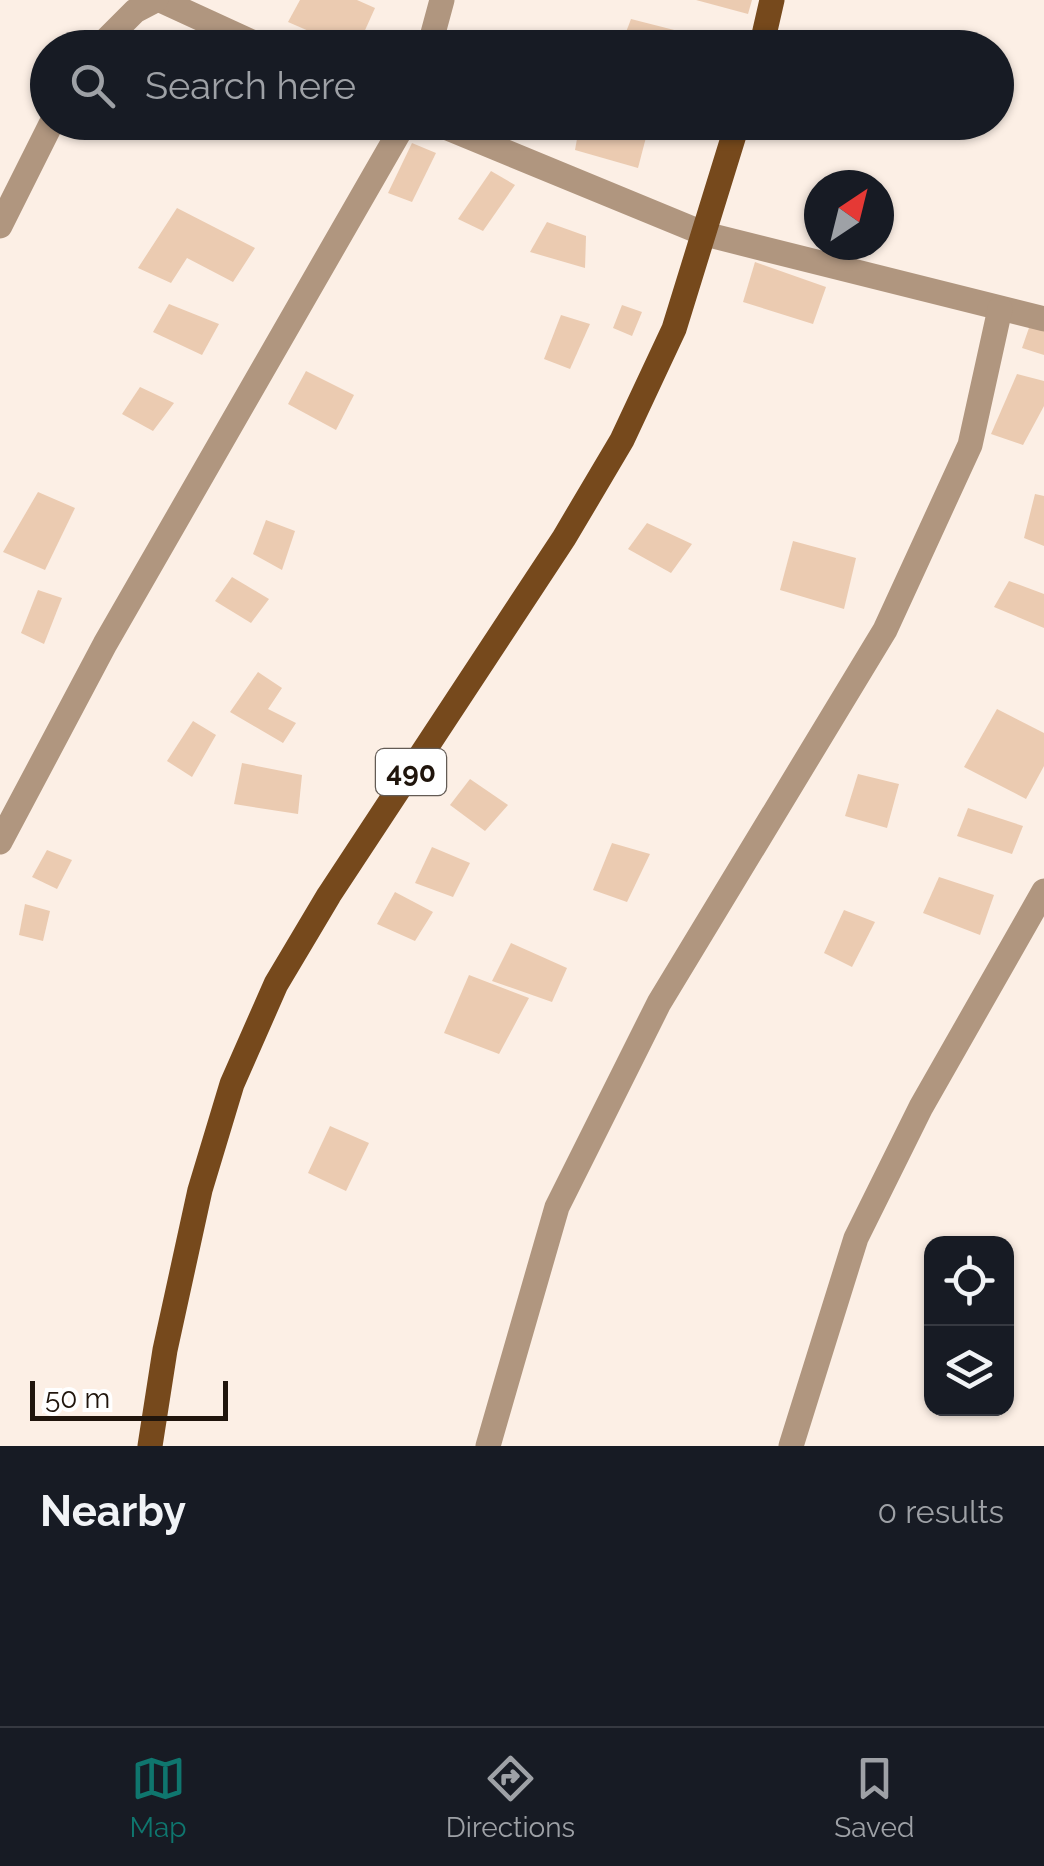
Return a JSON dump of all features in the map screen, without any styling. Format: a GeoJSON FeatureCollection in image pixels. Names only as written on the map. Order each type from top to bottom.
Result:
{"type":"FeatureCollection","features":[{"type":"Feature","properties":{"kind":"main road"},"geometry":{"type":"LineString","coordinates":[[764,30],[772,0]]}},
{"type":"Feature","properties":{"kind":"main road","name":"490"},"geometry":{"type":"LineString","coordinates":[[150,1446],[165,1350],[200,1190],[232,1084],[276,984],[564,538],[622,440],[674,330],[733,140]]}},
{"type":"Feature","properties":{"kind":"street"},"geometry":{"type":"LineString","coordinates":[[116,30],[135,11],[158,0],[225,30]]}},
{"type":"Feature","properties":{"kind":"street"},"geometry":{"type":"LineString","coordinates":[[434,30],[442,0]]}},
{"type":"Feature","properties":{"kind":"street"},"geometry":{"type":"LineString","coordinates":[[0,226],[43,140]]}},
{"type":"Feature","properties":{"kind":"street"},"geometry":{"type":"LineString","coordinates":[[0,842],[106,644],[395,140]]}},
{"type":"Feature","properties":{"kind":"street"},"geometry":{"type":"LineString","coordinates":[[477,140],[706,234],[1044,319]]}},
{"type":"Feature","properties":{"kind":"street"},"geometry":{"type":"LineString","coordinates":[[488,1446],[557,1208],[659,1003],[885,630],[970,445],[1000,309]]}},
{"type":"Feature","properties":{"kind":"street"},"geometry":{"type":"LineString","coordinates":[[791,1446],[856,1238],[922,1107],[1044,891]]}},
{"type":"Feature","properties":{"kind":"building"},"geometry":{"type":"Polygon","coordinates":[[[300,0],[357,0],[375,8],[365,30],[306,30],[288,22],[300,0]]]}},
{"type":"Feature","properties":{"kind":"building"},"geometry":{"type":"Polygon","coordinates":[[[696,0],[752,0],[748,14],[696,0]]]}},
{"type":"Feature","properties":{"kind":"building"},"geometry":{"type":"Polygon","coordinates":[[[631,19],[674,30],[627,30],[631,19]]]}},
{"type":"Feature","properties":{"kind":"building"},"geometry":{"type":"Polygon","coordinates":[[[577,140],[645,140],[638,168],[575,150],[577,140]]]}},
{"type":"Feature","properties":{"kind":"building"},"geometry":{"type":"Polygon","coordinates":[[[412,143],[436,153],[412,202],[388,193],[412,143]]]}},
{"type":"Feature","properties":{"kind":"building"},"geometry":{"type":"Polygon","coordinates":[[[491,171],[515,185],[483,231],[458,219],[491,171]]]}},
{"type":"Feature","properties":{"kind":"building"},"geometry":{"type":"Polygon","coordinates":[[[177,208],[255,248],[233,282],[187,258],[171,283],[138,268],[177,208]]]}},
{"type":"Feature","properties":{"kind":"building"},"geometry":{"type":"Polygon","coordinates":[[[547,222],[586,236],[585,268],[530,252],[547,222]]]}},
{"type":"Feature","properties":{"kind":"building"},"geometry":{"type":"Polygon","coordinates":[[[755,262],[826,287],[813,324],[743,302],[755,262]]]}},
{"type":"Feature","properties":{"kind":"building"},"geometry":{"type":"Polygon","coordinates":[[[169,304],[219,324],[202,355],[153,332],[169,304]]]}},
{"type":"Feature","properties":{"kind":"building"},"geometry":{"type":"Polygon","coordinates":[[[622,305],[642,312],[632,336],[613,328],[622,305]]]}},
{"type":"Feature","properties":{"kind":"building"},"geometry":{"type":"Polygon","coordinates":[[[561,315],[590,324],[570,369],[544,359],[561,315]]]}},
{"type":"Feature","properties":{"kind":"building"},"geometry":{"type":"Polygon","coordinates":[[[1031,322],[1044,325],[1044,355],[1022,348],[1031,322]]]}},
{"type":"Feature","properties":{"kind":"building"},"geometry":{"type":"Polygon","coordinates":[[[306,371],[354,395],[336,430],[288,404],[306,371]]]}},
{"type":"Feature","properties":{"kind":"building"},"geometry":{"type":"Polygon","coordinates":[[[1017,374],[1044,381],[1044,406],[1023,445],[991,434],[1017,374]]]}},
{"type":"Feature","properties":{"kind":"building"},"geometry":{"type":"Polygon","coordinates":[[[140,387],[174,403],[153,431],[122,414],[140,387]]]}},
{"type":"Feature","properties":{"kind":"building"},"geometry":{"type":"Polygon","coordinates":[[[38,492],[75,508],[45,570],[3,552],[38,492]]]}},
{"type":"Feature","properties":{"kind":"building"},"geometry":{"type":"Polygon","coordinates":[[[1035,494],[1044,496],[1044,546],[1024,538],[1035,494]]]}},
{"type":"Feature","properties":{"kind":"building"},"geometry":{"type":"Polygon","coordinates":[[[266,520],[295,531],[282,570],[253,554],[266,520]]]}},
{"type":"Feature","properties":{"kind":"building"},"geometry":{"type":"Polygon","coordinates":[[[647,523],[692,544],[671,573],[628,549],[647,523]]]}},
{"type":"Feature","properties":{"kind":"building"},"geometry":{"type":"Polygon","coordinates":[[[793,541],[856,558],[844,609],[780,590],[793,541]]]}},
{"type":"Feature","properties":{"kind":"building"},"geometry":{"type":"Polygon","coordinates":[[[232,577],[269,599],[251,623],[215,601],[232,577]]]}},
{"type":"Feature","properties":{"kind":"building"},"geometry":{"type":"Polygon","coordinates":[[[1009,581],[1044,594],[1044,628],[994,607],[1009,581]]]}},
{"type":"Feature","properties":{"kind":"building"},"geometry":{"type":"Polygon","coordinates":[[[38,590],[62,598],[44,644],[21,633],[38,590]]]}},
{"type":"Feature","properties":{"kind":"building"},"geometry":{"type":"Polygon","coordinates":[[[258,672],[282,688],[268,709],[296,723],[283,743],[230,712],[258,672]]]}},
{"type":"Feature","properties":{"kind":"building"},"geometry":{"type":"Polygon","coordinates":[[[997,709],[1044,733],[1044,766],[1026,799],[964,767],[997,709]]]}},
{"type":"Feature","properties":{"kind":"building"},"geometry":{"type":"Polygon","coordinates":[[[193,721],[216,735],[192,777],[167,761],[193,721]]]}},
{"type":"Feature","properties":{"kind":"building"},"geometry":{"type":"Polygon","coordinates":[[[242,763],[302,775],[298,814],[234,804],[242,763]]]}},
{"type":"Feature","properties":{"kind":"building"},"geometry":{"type":"Polygon","coordinates":[[[858,774],[899,784],[887,828],[845,816],[858,774]]]}},
{"type":"Feature","properties":{"kind":"building"},"geometry":{"type":"Polygon","coordinates":[[[470,779],[508,805],[485,831],[450,805],[470,779]]]}},
{"type":"Feature","properties":{"kind":"building"},"geometry":{"type":"Polygon","coordinates":[[[968,808],[1023,826],[1012,854],[957,836],[968,808]]]}},
{"type":"Feature","properties":{"kind":"building"},"geometry":{"type":"Polygon","coordinates":[[[612,843],[650,854],[627,902],[593,890],[612,843]]]}},
{"type":"Feature","properties":{"kind":"building"},"geometry":{"type":"Polygon","coordinates":[[[432,847],[470,863],[453,897],[415,883],[432,847]]]}},
{"type":"Feature","properties":{"kind":"building"},"geometry":{"type":"Polygon","coordinates":[[[47,850],[72,860],[57,889],[32,877],[47,850]]]}},
{"type":"Feature","properties":{"kind":"building"},"geometry":{"type":"Polygon","coordinates":[[[939,877],[994,895],[980,935],[923,913],[939,877]]]}},
{"type":"Feature","properties":{"kind":"building"},"geometry":{"type":"Polygon","coordinates":[[[395,892],[433,912],[415,941],[377,924],[395,892]]]}},
{"type":"Feature","properties":{"kind":"building"},"geometry":{"type":"Polygon","coordinates":[[[25,904],[50,911],[43,941],[19,935],[25,904]]]}},
{"type":"Feature","properties":{"kind":"building"},"geometry":{"type":"Polygon","coordinates":[[[844,910],[875,922],[852,967],[824,953],[844,910]]]}},
{"type":"Feature","properties":{"kind":"building"},"geometry":{"type":"Polygon","coordinates":[[[511,943],[567,968],[552,1002],[492,981],[511,943]]]}},
{"type":"Feature","properties":{"kind":"building"},"geometry":{"type":"Polygon","coordinates":[[[469,975],[529,998],[499,1054],[444,1033],[469,975]]]}},
{"type":"Feature","properties":{"kind":"building"},"geometry":{"type":"Polygon","coordinates":[[[330,1126],[369,1143],[346,1191],[308,1173],[330,1126]]]}}]}
